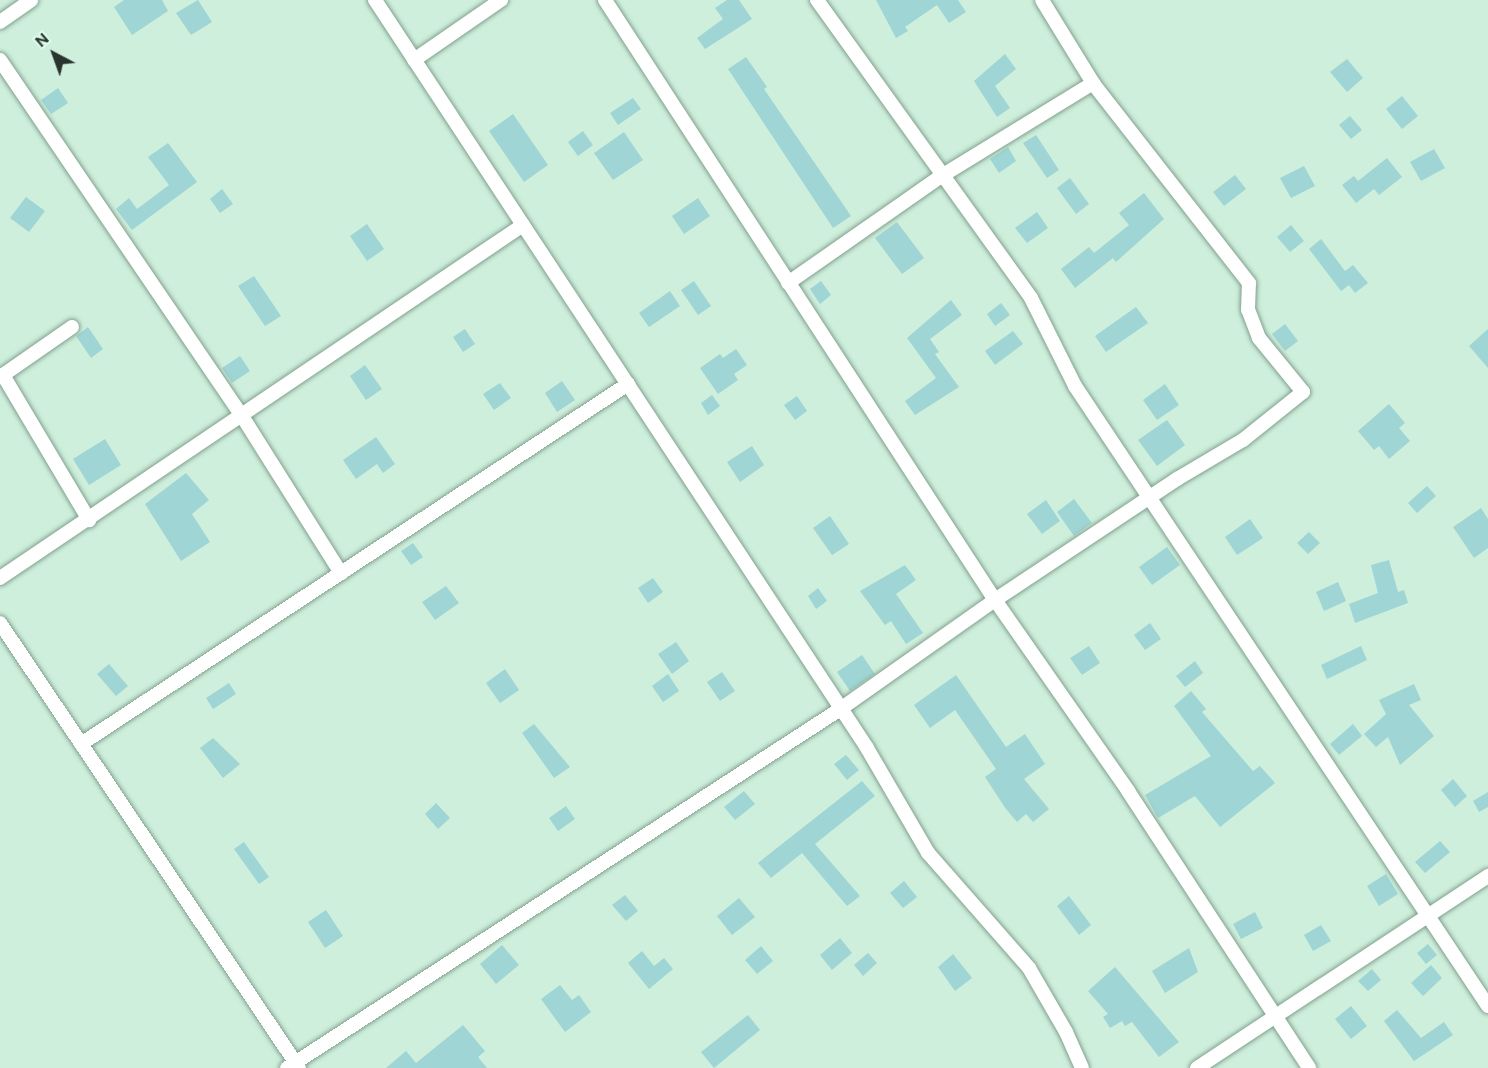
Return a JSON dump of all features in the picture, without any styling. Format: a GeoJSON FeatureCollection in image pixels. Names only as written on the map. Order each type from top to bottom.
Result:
{"type":"FeatureCollection","features":[{"type":"Feature","properties":{"kind":"street"},"geometry":{"type":"LineString","coordinates":[[0,22],[31,0]]}},
{"type":"Feature","properties":{"kind":"street"},"geometry":{"type":"LineString","coordinates":[[375,0],[839,710],[867,748],[928,853],[1029,968],[1066,1032],[1082,1068]]}},
{"type":"Feature","properties":{"kind":"street"},"geometry":{"type":"LineString","coordinates":[[414,60],[501,0]]}},
{"type":"Feature","properties":{"kind":"street"},"geometry":{"type":"LineString","coordinates":[[605,0],[995,600],[1309,1068]]}},
{"type":"Feature","properties":{"kind":"street"},"geometry":{"type":"LineString","coordinates":[[817,0],[1031,298],[1075,386],[1488,1006]]}},
{"type":"Feature","properties":{"kind":"street"},"geometry":{"type":"LineString","coordinates":[[0,623],[294,1066],[839,710],[995,600],[1243,440],[1303,392],[1260,338],[1248,310],[1249,283],[1093,82],[1042,0]]}},
{"type":"Feature","properties":{"kind":"street"},"geometry":{"type":"LineString","coordinates":[[0,60],[242,416],[341,573]]}},
{"type":"Feature","properties":{"kind":"street"},"geometry":{"type":"LineString","coordinates":[[788,283],[943,175],[1093,82]]}},
{"type":"Feature","properties":{"kind":"street"},"geometry":{"type":"LineString","coordinates":[[0,578],[523,225]]}},
{"type":"Feature","properties":{"kind":"street"},"geometry":{"type":"LineString","coordinates":[[72,327],[3,375],[89,520]]}},
{"type":"Feature","properties":{"kind":"street"},"geometry":{"type":"LineString","coordinates":[[81,744],[628,384]]}},
{"type":"Feature","properties":{"kind":"street"},"geometry":{"type":"LineString","coordinates":[[1197,1068],[1488,876]]}},
{"type":"Feature","properties":{"kind":"building"},"geometry":{"type":"Polygon","coordinates":[[[124,0],[162,0],[168,11],[132,35],[114,7],[124,0]]]}},
{"type":"Feature","properties":{"kind":"building"},"geometry":{"type":"Polygon","coordinates":[[[198,0],[212,22],[191,35],[176,13],[198,0]]]}},
{"type":"Feature","properties":{"kind":"building"},"geometry":{"type":"Polygon","coordinates":[[[727,0],[739,0],[752,19],[705,49],[697,38],[723,19],[715,8],[727,0]]]}},
{"type":"Feature","properties":{"kind":"building"},"geometry":{"type":"Polygon","coordinates":[[[876,0],[958,0],[966,12],[949,23],[937,5],[905,27],[908,31],[896,38],[876,0]]]}},
{"type":"Feature","properties":{"kind":"building"},"geometry":{"type":"Polygon","coordinates":[[[1005,54],[1016,69],[995,86],[1010,108],[997,117],[974,81],[1005,54]]]}},
{"type":"Feature","properties":{"kind":"building"},"geometry":{"type":"Polygon","coordinates":[[[746,57],[767,87],[764,89],[851,216],[833,228],[728,69],[746,57]]]}},
{"type":"Feature","properties":{"kind":"building"},"geometry":{"type":"Polygon","coordinates":[[[1347,59],[1363,78],[1347,92],[1330,72],[1347,59]]]}},
{"type":"Feature","properties":{"kind":"building"},"geometry":{"type":"Polygon","coordinates":[[[58,88],[68,103],[51,114],[41,100],[58,88]]]}},
{"type":"Feature","properties":{"kind":"building"},"geometry":{"type":"Polygon","coordinates":[[[1402,96],[1418,116],[1402,129],[1386,109],[1402,96]]]}},
{"type":"Feature","properties":{"kind":"building"},"geometry":{"type":"Polygon","coordinates":[[[633,98],[641,109],[618,125],[610,113],[633,98]]]}},
{"type":"Feature","properties":{"kind":"building"},"geometry":{"type":"Polygon","coordinates":[[[513,114],[548,165],[524,182],[489,131],[513,114]]]}},
{"type":"Feature","properties":{"kind":"building"},"geometry":{"type":"Polygon","coordinates":[[[1350,116],[1362,130],[1351,139],[1339,125],[1350,116]]]}},
{"type":"Feature","properties":{"kind":"building"},"geometry":{"type":"Polygon","coordinates":[[[583,131],[593,145],[578,156],[568,142],[583,131]]]}},
{"type":"Feature","properties":{"kind":"building"},"geometry":{"type":"Polygon","coordinates":[[[624,132],[643,160],[613,180],[594,153],[624,132]]]}},
{"type":"Feature","properties":{"kind":"building"},"geometry":{"type":"Polygon","coordinates":[[[1036,135],[1059,170],[1047,178],[1023,143],[1036,135]]]}},
{"type":"Feature","properties":{"kind":"building"},"geometry":{"type":"Polygon","coordinates":[[[168,143],[197,182],[132,230],[116,209],[129,198],[137,209],[169,185],[148,157],[168,143]]]}},
{"type":"Feature","properties":{"kind":"building"},"geometry":{"type":"Polygon","coordinates":[[[1008,147],[1016,161],[999,173],[990,159],[1008,147]]]}},
{"type":"Feature","properties":{"kind":"building"},"geometry":{"type":"Polygon","coordinates":[[[1434,149],[1445,168],[1421,181],[1410,162],[1434,149]]]}},
{"type":"Feature","properties":{"kind":"building"},"geometry":{"type":"Polygon","coordinates":[[[1387,158],[1402,177],[1379,195],[1374,189],[1356,203],[1342,185],[1354,176],[1358,181],[1387,158]]]}},
{"type":"Feature","properties":{"kind":"building"},"geometry":{"type":"Polygon","coordinates":[[[1304,166],[1315,186],[1291,198],[1280,178],[1304,166]]]}},
{"type":"Feature","properties":{"kind":"building"},"geometry":{"type":"Polygon","coordinates":[[[1235,175],[1246,189],[1224,206],[1213,192],[1235,175]]]}},
{"type":"Feature","properties":{"kind":"building"},"geometry":{"type":"Polygon","coordinates":[[[1070,178],[1089,204],[1076,214],[1057,188],[1070,178]]]}},
{"type":"Feature","properties":{"kind":"building"},"geometry":{"type":"Polygon","coordinates":[[[222,189],[233,204],[220,213],[210,199],[222,189]]]}},
{"type":"Feature","properties":{"kind":"building"},"geometry":{"type":"Polygon","coordinates":[[[1144,193],[1164,219],[1116,262],[1113,258],[1075,288],[1061,269],[1089,247],[1094,253],[1129,225],[1119,213],[1144,193]]]}},
{"type":"Feature","properties":{"kind":"building"},"geometry":{"type":"Polygon","coordinates":[[[26,197],[45,211],[29,232],[10,218],[26,197]]]}},
{"type":"Feature","properties":{"kind":"building"},"geometry":{"type":"Polygon","coordinates":[[[698,198],[710,216],[684,234],[672,216],[698,198]]]}},
{"type":"Feature","properties":{"kind":"building"},"geometry":{"type":"Polygon","coordinates":[[[1037,212],[1048,228],[1027,243],[1015,228],[1037,212]]]}},
{"type":"Feature","properties":{"kind":"building"},"geometry":{"type":"Polygon","coordinates":[[[897,222],[924,258],[902,274],[875,238],[897,222]]]}},
{"type":"Feature","properties":{"kind":"building"},"geometry":{"type":"Polygon","coordinates":[[[367,224],[384,249],[367,261],[350,236],[367,224]]]}},
{"type":"Feature","properties":{"kind":"building"},"geometry":{"type":"Polygon","coordinates":[[[1291,225],[1304,241],[1290,252],[1277,237],[1291,225]]]}},
{"type":"Feature","properties":{"kind":"building"},"geometry":{"type":"Polygon","coordinates":[[[1321,239],[1345,271],[1353,265],[1368,283],[1355,293],[1349,285],[1341,291],[1309,249],[1321,239]]]}},
{"type":"Feature","properties":{"kind":"building"},"geometry":{"type":"Polygon","coordinates":[[[254,276],[281,316],[265,326],[238,286],[254,276]]]}},
{"type":"Feature","properties":{"kind":"building"},"geometry":{"type":"Polygon","coordinates":[[[694,281],[711,306],[698,315],[681,290],[694,281]]]}},
{"type":"Feature","properties":{"kind":"building"},"geometry":{"type":"Polygon","coordinates":[[[821,281],[831,295],[820,304],[810,289],[821,281]]]}},
{"type":"Feature","properties":{"kind":"building"},"geometry":{"type":"Polygon","coordinates":[[[670,291],[680,306],[649,327],[639,313],[670,291]]]}},
{"type":"Feature","properties":{"kind":"building"},"geometry":{"type":"Polygon","coordinates":[[[951,300],[962,315],[930,339],[939,352],[935,354],[959,387],[915,415],[905,401],[936,378],[907,338],[951,300]]]}},
{"type":"Feature","properties":{"kind":"building"},"geometry":{"type":"Polygon","coordinates":[[[1001,303],[1010,315],[995,326],[987,314],[1001,303]]]}},
{"type":"Feature","properties":{"kind":"building"},"geometry":{"type":"Polygon","coordinates":[[[1136,307],[1148,323],[1106,352],[1095,336],[1136,307]]]}},
{"type":"Feature","properties":{"kind":"building"},"geometry":{"type":"Polygon","coordinates":[[[1285,324],[1298,341],[1285,351],[1272,334],[1285,324]]]}},
{"type":"Feature","properties":{"kind":"building"},"geometry":{"type":"Polygon","coordinates":[[[88,327],[103,349],[91,358],[76,336],[88,327]]]}},
{"type":"Feature","properties":{"kind":"building"},"geometry":{"type":"Polygon","coordinates":[[[465,329],[475,344],[463,352],[453,337],[465,329]]]}},
{"type":"Feature","properties":{"kind":"building"},"geometry":{"type":"Polygon","coordinates":[[[1488,329],[1488,368],[1469,346],[1488,329]]]}},
{"type":"Feature","properties":{"kind":"building"},"geometry":{"type":"Polygon","coordinates":[[[1013,331],[1023,344],[995,365],[985,351],[1013,331]]]}},
{"type":"Feature","properties":{"kind":"building"},"geometry":{"type":"Polygon","coordinates":[[[736,349],[747,365],[734,374],[738,380],[718,394],[700,368],[720,354],[723,358],[736,349]]]}},
{"type":"Feature","properties":{"kind":"building"},"geometry":{"type":"Polygon","coordinates":[[[240,356],[250,371],[232,383],[222,368],[240,356]]]}},
{"type":"Feature","properties":{"kind":"building"},"geometry":{"type":"Polygon","coordinates":[[[365,365],[382,389],[366,400],[350,376],[365,365]]]}},
{"type":"Feature","properties":{"kind":"building"},"geometry":{"type":"Polygon","coordinates":[[[562,381],[575,400],[557,412],[545,393],[562,381]]]}},
{"type":"Feature","properties":{"kind":"building"},"geometry":{"type":"Polygon","coordinates":[[[500,383],[511,398],[494,410],[483,394],[500,383]]]}},
{"type":"Feature","properties":{"kind":"building"},"geometry":{"type":"Polygon","coordinates":[[[1165,384],[1179,405],[1157,420],[1143,400],[1165,384]]]}},
{"type":"Feature","properties":{"kind":"building"},"geometry":{"type":"Polygon","coordinates":[[[712,395],[720,406],[708,415],[701,403],[712,395]]]}},
{"type":"Feature","properties":{"kind":"building"},"geometry":{"type":"Polygon","coordinates":[[[797,396],[807,411],[795,420],[784,405],[797,396]]]}},
{"type":"Feature","properties":{"kind":"building"},"geometry":{"type":"Polygon","coordinates":[[[1389,404],[1405,423],[1399,428],[1410,441],[1389,459],[1379,446],[1374,450],[1358,431],[1389,404]]]}},
{"type":"Feature","properties":{"kind":"building"},"geometry":{"type":"Polygon","coordinates":[[[1167,420],[1185,445],[1157,466],[1138,440],[1167,420]]]}},
{"type":"Feature","properties":{"kind":"building"},"geometry":{"type":"Polygon","coordinates":[[[376,437],[395,464],[383,473],[377,464],[356,479],[343,460],[376,437]]]}},
{"type":"Feature","properties":{"kind":"building"},"geometry":{"type":"Polygon","coordinates":[[[105,439],[121,465],[89,485],[73,459],[105,439]]]}},
{"type":"Feature","properties":{"kind":"building"},"geometry":{"type":"Polygon","coordinates":[[[752,446],[764,465],[740,482],[727,462],[752,446]]]}},
{"type":"Feature","properties":{"kind":"building"},"geometry":{"type":"Polygon","coordinates":[[[186,473],[209,500],[192,514],[210,542],[181,561],[145,504],[186,473]]]}},
{"type":"Feature","properties":{"kind":"building"},"geometry":{"type":"Polygon","coordinates":[[[1427,486],[1436,496],[1417,513],[1408,503],[1427,486]]]}},
{"type":"Feature","properties":{"kind":"building"},"geometry":{"type":"Polygon","coordinates":[[[1074,499],[1092,523],[1074,536],[1057,512],[1074,499]]]}},
{"type":"Feature","properties":{"kind":"building"},"geometry":{"type":"Polygon","coordinates":[[[1046,500],[1060,521],[1042,534],[1027,514],[1046,500]]]}},
{"type":"Feature","properties":{"kind":"building"},"geometry":{"type":"Polygon","coordinates":[[[1481,508],[1488,519],[1488,548],[1474,558],[1453,527],[1481,508]]]}},
{"type":"Feature","properties":{"kind":"building"},"geometry":{"type":"Polygon","coordinates":[[[830,516],[849,544],[832,555],[813,528],[830,516]]]}},
{"type":"Feature","properties":{"kind":"building"},"geometry":{"type":"Polygon","coordinates":[[[1250,519],[1263,538],[1237,555],[1225,537],[1250,519]]]}},
{"type":"Feature","properties":{"kind":"building"},"geometry":{"type":"Polygon","coordinates":[[[1309,532],[1320,543],[1308,554],[1297,543],[1309,532]]]}},
{"type":"Feature","properties":{"kind":"building"},"geometry":{"type":"Polygon","coordinates":[[[413,543],[423,557],[411,565],[401,551],[413,543]]]}},
{"type":"Feature","properties":{"kind":"building"},"geometry":{"type":"Polygon","coordinates":[[[1167,547],[1180,565],[1152,585],[1139,567],[1167,547]]]}},
{"type":"Feature","properties":{"kind":"building"},"geometry":{"type":"Polygon","coordinates":[[[1389,560],[1398,592],[1404,590],[1408,603],[1355,623],[1349,604],[1378,593],[1371,565],[1389,560]]]}},
{"type":"Feature","properties":{"kind":"building"},"geometry":{"type":"Polygon","coordinates":[[[905,565],[916,580],[896,594],[923,633],[906,644],[891,621],[885,625],[860,591],[905,565]]]}},
{"type":"Feature","properties":{"kind":"building"},"geometry":{"type":"Polygon","coordinates":[[[653,578],[663,592],[648,603],[638,588],[653,578]]]}},
{"type":"Feature","properties":{"kind":"building"},"geometry":{"type":"Polygon","coordinates":[[[1338,582],[1346,601],[1324,611],[1316,592],[1338,582]]]}},
{"type":"Feature","properties":{"kind":"building"},"geometry":{"type":"Polygon","coordinates":[[[446,586],[459,603],[435,620],[422,602],[446,586]]]}},
{"type":"Feature","properties":{"kind":"building"},"geometry":{"type":"Polygon","coordinates":[[[818,588],[827,601],[816,609],[808,596],[818,588]]]}},
{"type":"Feature","properties":{"kind":"building"},"geometry":{"type":"Polygon","coordinates":[[[1150,623],[1161,639],[1145,650],[1134,635],[1150,623]]]}},
{"type":"Feature","properties":{"kind":"building"},"geometry":{"type":"Polygon","coordinates":[[[676,642],[689,661],[672,674],[658,654],[676,642]]]}},
{"type":"Feature","properties":{"kind":"building"},"geometry":{"type":"Polygon","coordinates":[[[1089,646],[1100,663],[1082,675],[1070,658],[1089,646]]]}},
{"type":"Feature","properties":{"kind":"building"},"geometry":{"type":"Polygon","coordinates":[[[1361,646],[1367,660],[1327,679],[1321,665],[1361,646]]]}},
{"type":"Feature","properties":{"kind":"building"},"geometry":{"type":"Polygon","coordinates":[[[862,655],[875,674],[850,691],[837,672],[862,655]]]}},
{"type":"Feature","properties":{"kind":"building"},"geometry":{"type":"Polygon","coordinates":[[[1195,661],[1203,673],[1185,687],[1176,676],[1195,661]]]}},
{"type":"Feature","properties":{"kind":"building"},"geometry":{"type":"Polygon","coordinates":[[[109,664],[128,686],[116,696],[97,674],[109,664]]]}},
{"type":"Feature","properties":{"kind":"building"},"geometry":{"type":"Polygon","coordinates":[[[505,669],[519,690],[500,703],[486,683],[505,669]]]}},
{"type":"Feature","properties":{"kind":"building"},"geometry":{"type":"Polygon","coordinates":[[[722,672],[735,691],[720,701],[707,682],[722,672]]]}},
{"type":"Feature","properties":{"kind":"building"},"geometry":{"type":"Polygon","coordinates":[[[668,674],[679,691],[663,702],[652,686],[668,674]]]}},
{"type":"Feature","properties":{"kind":"building"},"geometry":{"type":"Polygon","coordinates":[[[956,675],[1006,747],[1025,734],[1045,764],[1024,779],[1049,809],[1033,822],[1026,814],[1017,822],[1006,809],[985,777],[996,769],[955,710],[930,728],[914,705],[956,675]]]}},
{"type":"Feature","properties":{"kind":"building"},"geometry":{"type":"Polygon","coordinates":[[[229,683],[236,694],[213,709],[206,698],[229,683]]]}},
{"type":"Feature","properties":{"kind":"building"},"geometry":{"type":"Polygon","coordinates":[[[1414,684],[1421,700],[1409,705],[1434,736],[1400,765],[1388,737],[1376,747],[1364,734],[1386,714],[1379,700],[1414,684]]]}},
{"type":"Feature","properties":{"kind":"building"},"geometry":{"type":"Polygon","coordinates":[[[1191,691],[1206,709],[1202,712],[1253,771],[1260,766],[1275,783],[1220,827],[1195,796],[1158,818],[1145,795],[1211,756],[1174,706],[1191,691]]]}},
{"type":"Feature","properties":{"kind":"building"},"geometry":{"type":"Polygon","coordinates":[[[534,724],[570,767],[554,778],[522,733],[534,724]]]}},
{"type":"Feature","properties":{"kind":"building"},"geometry":{"type":"Polygon","coordinates":[[[1353,724],[1362,736],[1339,755],[1330,744],[1353,724]]]}},
{"type":"Feature","properties":{"kind":"building"},"geometry":{"type":"Polygon","coordinates":[[[213,738],[240,764],[223,778],[200,748],[213,738]]]}},
{"type":"Feature","properties":{"kind":"building"},"geometry":{"type":"Polygon","coordinates":[[[846,755],[859,770],[847,780],[834,764],[846,755]]]}},
{"type":"Feature","properties":{"kind":"building"},"geometry":{"type":"Polygon","coordinates":[[[1453,779],[1467,796],[1455,807],[1441,790],[1453,779]]]}},
{"type":"Feature","properties":{"kind":"building"},"geometry":{"type":"Polygon","coordinates":[[[862,781],[875,796],[815,844],[860,896],[847,906],[802,853],[771,878],[758,863],[862,781]]]}},
{"type":"Feature","properties":{"kind":"building"},"geometry":{"type":"Polygon","coordinates":[[[744,791],[755,804],[735,820],[724,807],[744,791]]]}},
{"type":"Feature","properties":{"kind":"building"},"geometry":{"type":"Polygon","coordinates":[[[1488,792],[1488,807],[1479,812],[1473,801],[1488,792]]]}},
{"type":"Feature","properties":{"kind":"building"},"geometry":{"type":"Polygon","coordinates":[[[436,803],[450,818],[438,829],[425,814],[436,803]]]}},
{"type":"Feature","properties":{"kind":"building"},"geometry":{"type":"Polygon","coordinates":[[[566,806],[575,819],[558,831],[549,818],[566,806]]]}},
{"type":"Feature","properties":{"kind":"building"},"geometry":{"type":"Polygon","coordinates":[[[1440,841],[1450,852],[1425,873],[1415,862],[1440,841]]]}},
{"type":"Feature","properties":{"kind":"building"},"geometry":{"type":"Polygon","coordinates":[[[244,842],[269,877],[259,884],[234,849],[244,842]]]}},
{"type":"Feature","properties":{"kind":"building"},"geometry":{"type":"Polygon","coordinates":[[[1386,874],[1398,894],[1379,906],[1367,886],[1386,874]]]}},
{"type":"Feature","properties":{"kind":"building"},"geometry":{"type":"Polygon","coordinates":[[[904,881],[917,897],[903,908],[890,893],[904,881]]]}},
{"type":"Feature","properties":{"kind":"building"},"geometry":{"type":"Polygon","coordinates":[[[625,895],[638,911],[626,921],[612,905],[625,895]]]}},
{"type":"Feature","properties":{"kind":"building"},"geometry":{"type":"Polygon","coordinates":[[[1069,896],[1091,925],[1079,935],[1057,906],[1069,896]]]}},
{"type":"Feature","properties":{"kind":"building"},"geometry":{"type":"Polygon","coordinates":[[[739,898],[755,917],[732,935],[717,916],[739,898]]]}},
{"type":"Feature","properties":{"kind":"building"},"geometry":{"type":"Polygon","coordinates":[[[326,910],[343,936],[325,948],[308,922],[326,910]]]}},
{"type":"Feature","properties":{"kind":"building"},"geometry":{"type":"Polygon","coordinates":[[[1255,912],[1263,928],[1241,939],[1233,924],[1255,912]]]}},
{"type":"Feature","properties":{"kind":"building"},"geometry":{"type":"Polygon","coordinates":[[[1321,925],[1331,941],[1313,951],[1304,935],[1321,925]]]}},
{"type":"Feature","properties":{"kind":"building"},"geometry":{"type":"Polygon","coordinates":[[[840,938],[852,953],[832,970],[820,955],[840,938]]]}},
{"type":"Feature","properties":{"kind":"building"},"geometry":{"type":"Polygon","coordinates":[[[1428,944],[1437,955],[1426,964],[1417,953],[1428,944]]]}},
{"type":"Feature","properties":{"kind":"building"},"geometry":{"type":"Polygon","coordinates":[[[502,945],[519,965],[496,984],[480,964],[502,945]]]}},
{"type":"Feature","properties":{"kind":"building"},"geometry":{"type":"Polygon","coordinates":[[[761,946],[773,961],[757,974],[745,960],[761,946]]]}},
{"type":"Feature","properties":{"kind":"building"},"geometry":{"type":"Polygon","coordinates":[[[1189,948],[1198,972],[1165,993],[1152,971],[1189,948]]]}},
{"type":"Feature","properties":{"kind":"building"},"geometry":{"type":"Polygon","coordinates":[[[642,951],[654,966],[664,958],[673,969],[649,989],[628,963],[642,951]]]}},
{"type":"Feature","properties":{"kind":"building"},"geometry":{"type":"Polygon","coordinates":[[[868,953],[877,963],[863,976],[854,965],[868,953]]]}},
{"type":"Feature","properties":{"kind":"building"},"geometry":{"type":"Polygon","coordinates":[[[953,954],[972,978],[955,991],[938,967],[953,954]]]}},
{"type":"Feature","properties":{"kind":"building"},"geometry":{"type":"Polygon","coordinates":[[[1431,965],[1442,978],[1423,996],[1411,983],[1431,965]]]}},
{"type":"Feature","properties":{"kind":"building"},"geometry":{"type":"Polygon","coordinates":[[[1115,967],[1179,1042],[1159,1057],[1132,1022],[1125,1026],[1122,1021],[1110,1028],[1103,1017],[1108,1014],[1088,991],[1115,967]]]}},
{"type":"Feature","properties":{"kind":"building"},"geometry":{"type":"Polygon","coordinates":[[[1372,969],[1381,980],[1368,991],[1358,981],[1372,969]]]}},
{"type":"Feature","properties":{"kind":"building"},"geometry":{"type":"Polygon","coordinates":[[[560,985],[572,1000],[579,995],[591,1012],[565,1032],[541,999],[560,985]]]}},
{"type":"Feature","properties":{"kind":"building"},"geometry":{"type":"Polygon","coordinates":[[[1351,1006],[1367,1026],[1351,1039],[1335,1019],[1351,1006]]]}},
{"type":"Feature","properties":{"kind":"building"},"geometry":{"type":"Polygon","coordinates":[[[1397,1010],[1421,1038],[1444,1022],[1453,1035],[1414,1061],[1384,1021],[1397,1010]]]}},
{"type":"Feature","properties":{"kind":"building"},"geometry":{"type":"Polygon","coordinates":[[[748,1015],[760,1030],[714,1068],[701,1052],[748,1015]]]}},
{"type":"Feature","properties":{"kind":"building"},"geometry":{"type":"Polygon","coordinates":[[[463,1025],[485,1051],[478,1057],[487,1068],[386,1068],[406,1051],[416,1063],[463,1025]]]}}]}
